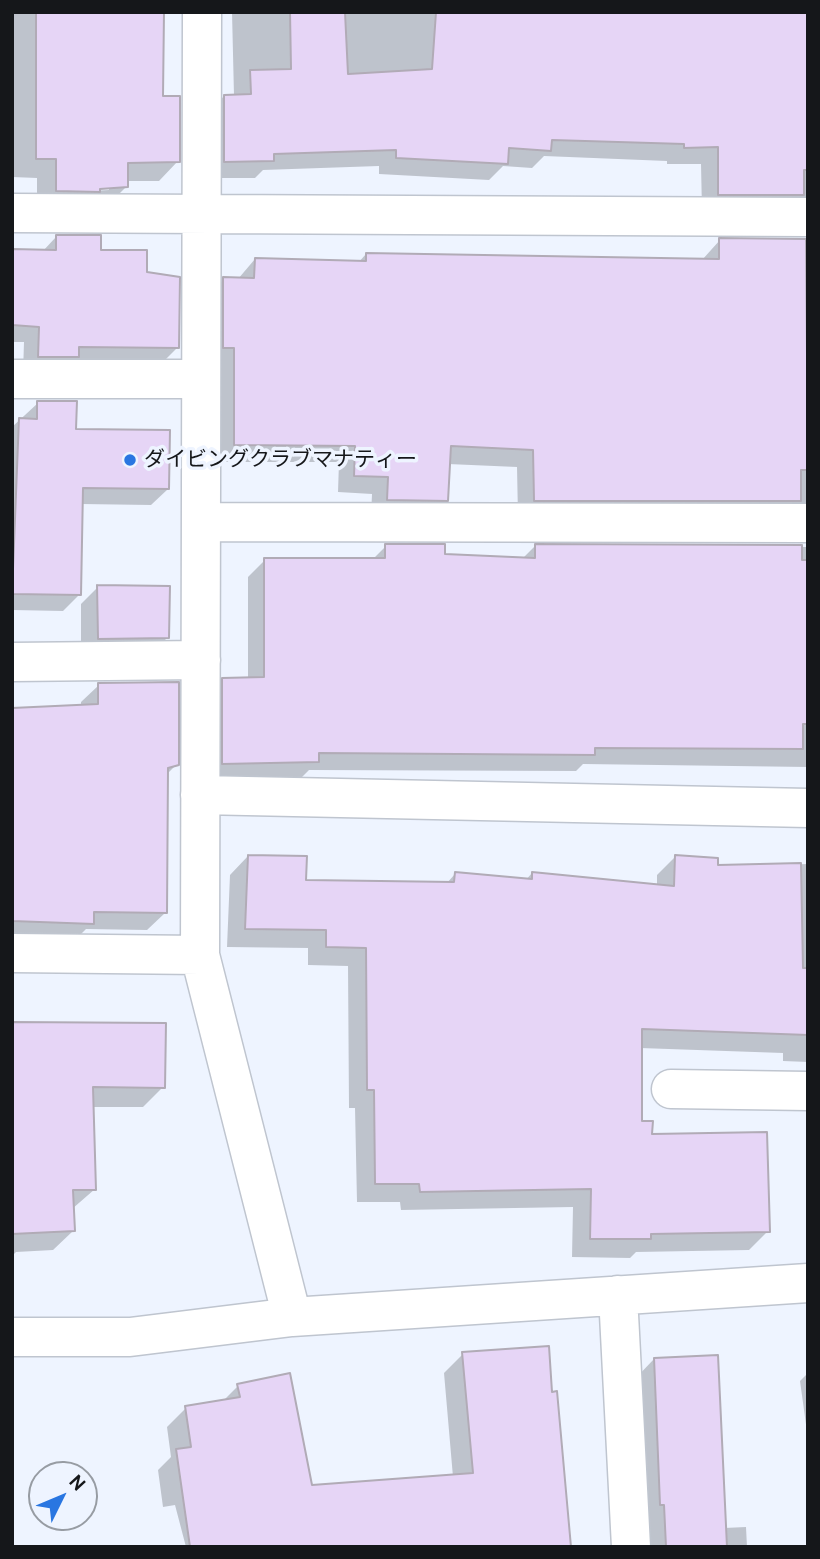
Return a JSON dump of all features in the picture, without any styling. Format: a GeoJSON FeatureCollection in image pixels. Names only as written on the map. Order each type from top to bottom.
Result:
{"type":"FeatureCollection","features":[{"type":"Feature","properties":{"kind":"street"},"geometry":{"type":"LineString","coordinates":[[202,12],[200,955],[292,1317]]}},
{"type":"Feature","properties":{"kind":"street"},"geometry":{"type":"LineString","coordinates":[[12,213],[808,217]]}},
{"type":"Feature","properties":{"kind":"street"},"geometry":{"type":"LineString","coordinates":[[12,379],[201,379]]}},
{"type":"Feature","properties":{"kind":"street"},"geometry":{"type":"LineString","coordinates":[[202,522],[808,523]]}},
{"type":"Feature","properties":{"kind":"street"},"geometry":{"type":"LineString","coordinates":[[12,662],[201,660]]}},
{"type":"Feature","properties":{"kind":"street"},"geometry":{"type":"LineString","coordinates":[[200,795],[808,808]]}},
{"type":"Feature","properties":{"kind":"street"},"geometry":{"type":"LineString","coordinates":[[12,953],[200,955]]}},
{"type":"Feature","properties":{"kind":"street"},"geometry":{"type":"LineString","coordinates":[[671,1089],[808,1091]]}},
{"type":"Feature","properties":{"kind":"street"},"geometry":{"type":"LineString","coordinates":[[12,1337],[130,1337],[292,1317],[808,1283]]}},
{"type":"Feature","properties":{"kind":"street"},"geometry":{"type":"LineString","coordinates":[[618,1295],[631,1547]]}},
{"type":"Feature","properties":{"kind":"building"},"geometry":{"type":"Polygon","coordinates":[[[36,12],[164,12],[163,96],[180,96],[180,162],[128,163],[128,187],[100,189],[100,192],[56,191],[56,159],[36,159],[36,12]]]}},
{"type":"Feature","properties":{"kind":"building"},"geometry":{"type":"Polygon","coordinates":[[[290,12],[345,12],[348,74],[432,69],[436,12],[808,12],[808,170],[804,170],[804,195],[718,195],[718,147],[684,148],[684,144],[552,140],[551,151],[509,148],[508,164],[396,158],[396,150],[274,154],[274,161],[224,162],[224,95],[251,94],[250,70],[291,69],[290,12]]]}},
{"type":"Feature","properties":{"kind":"building"},"geometry":{"type":"Polygon","coordinates":[[[56,235],[101,235],[101,250],[147,250],[147,272],[180,277],[179,348],[79,347],[79,357],[38,357],[39,327],[12,325],[12,249],[56,250],[56,235]]]}},
{"type":"Feature","properties":{"kind":"building"},"geometry":{"type":"Polygon","coordinates":[[[719,238],[806,239],[808,470],[801,470],[801,501],[534,501],[533,450],[451,446],[448,501],[387,500],[388,477],[354,476],[355,446],[234,445],[234,348],[223,348],[223,277],[254,278],[255,258],[366,261],[366,253],[719,259],[719,238]]]}},
{"type":"Feature","properties":{"kind":"building"},"geometry":{"type":"Polygon","coordinates":[[[37,401],[77,401],[76,429],[170,430],[169,489],[83,488],[81,595],[12,594],[19,418],[37,419],[37,401]]]}},
{"type":"Feature","properties":{"kind":"building"},"geometry":{"type":"Polygon","coordinates":[[[385,544],[445,544],[445,554],[535,558],[535,544],[802,545],[802,560],[808,560],[808,724],[803,724],[803,749],[595,748],[595,755],[319,753],[319,762],[222,764],[222,678],[264,677],[264,558],[385,558],[385,544]]]}},
{"type":"Feature","properties":{"kind":"building"},"geometry":{"type":"Polygon","coordinates":[[[97,585],[170,586],[169,638],[98,639],[97,585]]]}},
{"type":"Feature","properties":{"kind":"building"},"geometry":{"type":"Polygon","coordinates":[[[179,682],[179,765],[168,768],[167,913],[94,912],[94,924],[12,921],[12,708],[98,704],[98,683],[179,682]]]}},
{"type":"Feature","properties":{"kind":"building"},"geometry":{"type":"Polygon","coordinates":[[[248,855],[307,856],[306,880],[454,882],[455,872],[532,879],[532,872],[674,886],[675,855],[718,858],[718,865],[801,863],[803,968],[808,968],[808,1035],[642,1029],[642,1121],[653,1121],[652,1134],[767,1132],[770,1232],[651,1234],[651,1239],[590,1239],[591,1189],[420,1192],[419,1184],[375,1184],[374,1090],[367,1090],[366,948],[326,947],[326,930],[245,929],[248,855]]]}},
{"type":"Feature","properties":{"kind":"building"},"geometry":{"type":"Polygon","coordinates":[[[12,1022],[166,1023],[165,1088],[93,1087],[96,1190],[73,1190],[75,1231],[12,1234],[12,1022]]]}},
{"type":"Feature","properties":{"kind":"building"},"geometry":{"type":"Polygon","coordinates":[[[549,1346],[552,1392],[557,1391],[571,1547],[190,1547],[176,1449],[191,1447],[185,1406],[240,1397],[237,1384],[290,1373],[312,1485],[473,1473],[462,1352],[549,1346]]]}},
{"type":"Feature","properties":{"kind":"building"},"geometry":{"type":"Polygon","coordinates":[[[718,1355],[727,1547],[666,1547],[664,1505],[660,1505],[654,1358],[718,1355]]]}},
{"type":"Feature","properties":{"kind":"place","name":"ダイビングクラブマナティー"},"geometry":{"type":"Point","coordinates":[130,460]}}]}
